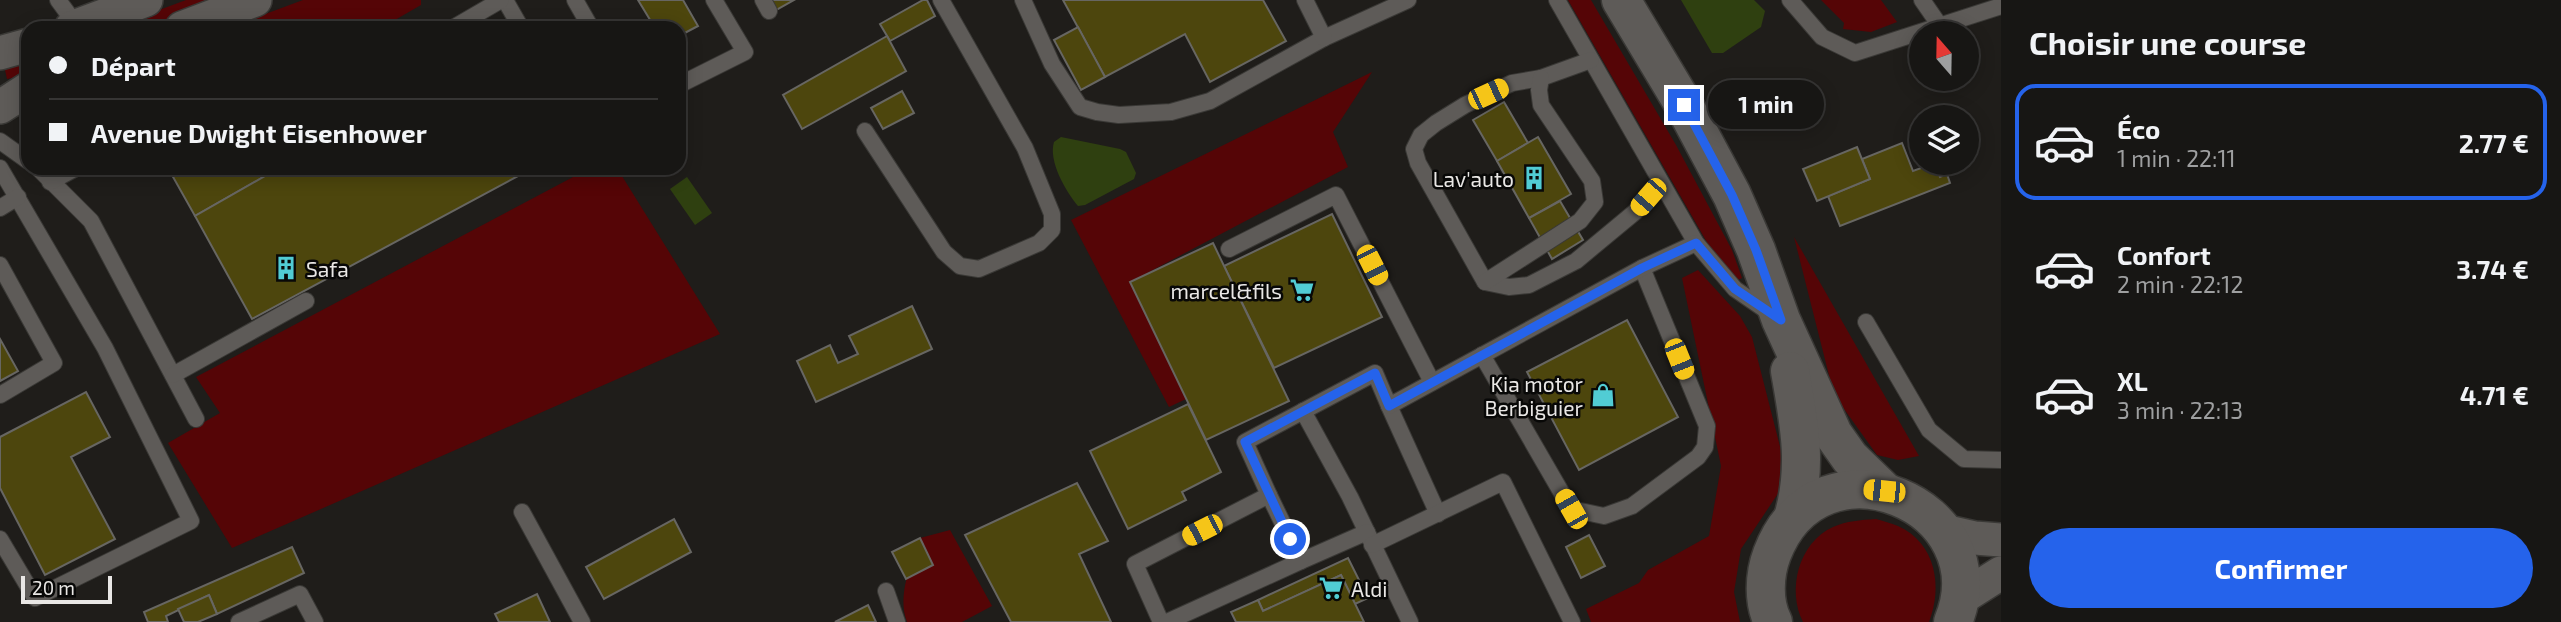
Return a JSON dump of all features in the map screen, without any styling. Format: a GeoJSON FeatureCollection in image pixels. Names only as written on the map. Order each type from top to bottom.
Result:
{"type":"FeatureCollection","features":[{"type":"Feature","properties":{"kind":"main road"},"geometry":{"type":"LineString","coordinates":[[1621,0],[1684,105],[1732,195],[1756,250],[1781,320],[1833,434],[1850,458],[1884,491]]}},
{"type":"Feature","properties":{"kind":"main road"},"geometry":{"type":"LineString","coordinates":[[1781,320],[1800,431],[1802,478],[1793,518]]}},
{"type":"Feature","properties":{"kind":"main road"},"geometry":{"type":"LineString","coordinates":[[1771,620],[1766,591],[1768,564],[1777,539],[1793,518],[1808,505],[1826,496],[1864,489],[1884,491],[1907,499],[1928,512],[1944,531],[1958,564],[1957,614]]}},
{"type":"Feature","properties":{"kind":"street"},"geometry":{"type":"LineString","coordinates":[[200,21],[256,0]]}},
{"type":"Feature","properties":{"kind":"street"},"geometry":{"type":"LineString","coordinates":[[69,18],[125,4]]}},
{"type":"Feature","properties":{"kind":"street"},"geometry":{"type":"LineString","coordinates":[[0,53],[21,47]]}},
{"type":"Feature","properties":{"kind":"street"},"geometry":{"type":"LineString","coordinates":[[0,107],[21,94]]}},
{"type":"Feature","properties":{"kind":"street"},"geometry":{"type":"LineString","coordinates":[[1944,531],[2001,540]]}},
{"type":"Feature","properties":{"kind":"street"},"geometry":{"type":"LineString","coordinates":[[1957,614],[2001,573]]}},
{"type":"Feature","properties":{"kind":"lane"},"geometry":{"type":"LineString","coordinates":[[466,21],[503,0],[516,21]]}},
{"type":"Feature","properties":{"kind":"lane"},"geometry":{"type":"LineString","coordinates":[[575,0],[587,21]]}},
{"type":"Feature","properties":{"kind":"lane"},"geometry":{"type":"LineString","coordinates":[[686,82],[745,52],[714,0]]}},
{"type":"Feature","properties":{"kind":"lane"},"geometry":{"type":"LineString","coordinates":[[865,131],[944,252],[960,266],[979,269],[1040,243],[1052,230],[1052,214],[1025,148],[941,0]]}},
{"type":"Feature","properties":{"kind":"lane"},"geometry":{"type":"LineString","coordinates":[[1023,0],[1052,64],[1080,107],[1119,115],[1171,112],[1210,101],[1324,38],[1402,1]]}},
{"type":"Feature","properties":{"kind":"lane"},"geometry":{"type":"LineString","coordinates":[[1305,0],[1324,38]]}},
{"type":"Feature","properties":{"kind":"lane"},"geometry":{"type":"LineString","coordinates":[[1557,0],[1696,243],[1735,289],[1781,320]]}},
{"type":"Feature","properties":{"kind":"lane"},"geometry":{"type":"LineString","coordinates":[[1790,0],[1822,37],[1855,53],[1909,36]]}},
{"type":"Feature","properties":{"kind":"lane"},"geometry":{"type":"LineString","coordinates":[[1922,0],[1937,21]]}},
{"type":"Feature","properties":{"kind":"lane"},"geometry":{"type":"LineString","coordinates":[[1955,21],[2001,6]]}},
{"type":"Feature","properties":{"kind":"lane"},"geometry":{"type":"LineString","coordinates":[[1591,60],[1541,78],[1512,83],[1465,104],[1421,135],[1414,149],[1418,163],[1485,282],[1509,287],[1529,285],[1576,261],[1635,212],[1660,183]]}},
{"type":"Feature","properties":{"kind":"lane"},"geometry":{"type":"LineString","coordinates":[[1485,282],[1580,221],[1595,202],[1592,181],[1541,105],[1541,78]]}},
{"type":"Feature","properties":{"kind":"lane"},"geometry":{"type":"LineString","coordinates":[[0,141],[21,156]]}},
{"type":"Feature","properties":{"kind":"lane"},"geometry":{"type":"LineString","coordinates":[[0,168],[105,348],[191,521],[36,598],[0,539]]}},
{"type":"Feature","properties":{"kind":"lane"},"geometry":{"type":"LineString","coordinates":[[45,175],[91,221],[197,419]]}},
{"type":"Feature","properties":{"kind":"lane"},"geometry":{"type":"LineString","coordinates":[[50,182],[63,175]]}},
{"type":"Feature","properties":{"kind":"lane"},"geometry":{"type":"LineString","coordinates":[[1228,249],[1336,195],[1432,382]]}},
{"type":"Feature","properties":{"kind":"lane"},"geometry":{"type":"LineString","coordinates":[[0,208],[18,197]]}},
{"type":"Feature","properties":{"kind":"lane"},"geometry":{"type":"LineString","coordinates":[[1389,406],[1642,268],[1696,243]]}},
{"type":"Feature","properties":{"kind":"lane"},"geometry":{"type":"LineString","coordinates":[[0,265],[54,363],[0,395]]}},
{"type":"Feature","properties":{"kind":"lane"},"geometry":{"type":"LineString","coordinates":[[1482,355],[1571,509],[1604,516],[1632,506],[1698,457],[1705,447],[1707,426],[1642,268]]}},
{"type":"Feature","properties":{"kind":"lane"},"geometry":{"type":"LineString","coordinates":[[173,375],[306,301]]}},
{"type":"Feature","properties":{"kind":"lane"},"geometry":{"type":"LineString","coordinates":[[1866,322],[1929,430],[1964,459],[2001,460]]}},
{"type":"Feature","properties":{"kind":"lane"},"geometry":{"type":"LineString","coordinates":[[1301,561],[1245,442],[1375,373],[1438,514]]}},
{"type":"Feature","properties":{"kind":"lane"},"geometry":{"type":"LineString","coordinates":[[1303,411],[1410,622]]}},
{"type":"Feature","properties":{"kind":"lane"},"geometry":{"type":"LineString","coordinates":[[1269,495],[1135,564],[1164,622],[1301,561],[1438,514],[1503,482],[1572,622]]}},
{"type":"Feature","properties":{"kind":"lane"},"geometry":{"type":"LineString","coordinates":[[522,512],[582,622]]}},
{"type":"Feature","properties":{"kind":"lane"},"geometry":{"type":"LineString","coordinates":[[886,591],[897,622]]}},
{"type":"Feature","properties":{"kind":"lane"},"geometry":{"type":"LineString","coordinates":[[239,622],[300,594],[315,622]]}},
{"type":"Feature","properties":{"kind":"shaded area"},"geometry":{"type":"Polygon","coordinates":[[[186,0],[229,0],[174,21],[130,21],[186,0]]]}},
{"type":"Feature","properties":{"kind":"shaded area"},"geometry":{"type":"Polygon","coordinates":[[[303,0],[421,0],[421,5],[393,21],[247,21],[303,0]]]}},
{"type":"Feature","properties":{"kind":"shaded area"},"geometry":{"type":"Polygon","coordinates":[[[1568,0],[1591,0],[1676,145],[1732,250],[1742,278],[1738,280],[1716,258],[1568,0]]]}},
{"type":"Feature","properties":{"kind":"shaded area"},"geometry":{"type":"Polygon","coordinates":[[[1681,0],[1754,0],[1765,11],[1761,27],[1723,53],[1712,53],[1681,0]]]}},
{"type":"Feature","properties":{"kind":"shaded area"},"geometry":{"type":"Polygon","coordinates":[[[1821,0],[1881,0],[1897,22],[1871,32],[1843,29],[1844,23],[1821,0]]]}},
{"type":"Feature","properties":{"kind":"shaded area"},"geometry":{"type":"Polygon","coordinates":[[[21,63],[21,76],[7,79],[5,70],[21,63]]]}},
{"type":"Feature","properties":{"kind":"shaded area"},"geometry":{"type":"Polygon","coordinates":[[[1372,72],[1333,132],[1348,167],[1130,282],[1186,399],[1169,407],[1071,220],[1372,72]]]}},
{"type":"Feature","properties":{"kind":"shaded area"},"geometry":{"type":"Polygon","coordinates":[[[1061,137],[1126,152],[1136,173],[1134,179],[1085,205],[1078,206],[1068,193],[1056,167],[1054,142],[1061,137]]]}},
{"type":"Feature","properties":{"kind":"shaded area"},"geometry":{"type":"Polygon","coordinates":[[[577,175],[621,175],[720,334],[232,548],[168,443],[220,413],[196,377],[577,175]]]}},
{"type":"Feature","properties":{"kind":"shaded area"},"geometry":{"type":"Polygon","coordinates":[[[687,177],[712,213],[695,225],[670,189],[687,177]]]}},
{"type":"Feature","properties":{"kind":"shaded area"},"geometry":{"type":"Polygon","coordinates":[[[1794,237],[1919,456],[1898,460],[1877,455],[1834,395],[1794,237]]]}},
{"type":"Feature","properties":{"kind":"shaded area"},"geometry":{"type":"Polygon","coordinates":[[[1698,270],[1740,316],[1752,337],[1786,470],[1779,492],[1741,549],[1734,592],[1740,622],[1591,622],[1586,609],[1639,583],[1648,570],[1709,536],[1721,466],[1682,278],[1698,270]]]}},
{"type":"Feature","properties":{"kind":"shaded area"},"geometry":{"type":"Polygon","coordinates":[[[1876,519],[1898,526],[1911,534],[1921,543],[1928,555],[1935,581],[1929,622],[1803,622],[1798,609],[1796,582],[1804,556],[1811,544],[1821,534],[1838,525],[1876,519]]]}},
{"type":"Feature","properties":{"kind":"shaded area"},"geometry":{"type":"Polygon","coordinates":[[[950,530],[992,606],[962,622],[907,622],[904,590],[920,538],[950,530]]]}},
{"type":"Feature","properties":{"kind":"building"},"geometry":{"type":"Polygon","coordinates":[[[638,0],[683,0],[698,26],[686,32],[686,21],[651,21],[638,0]]]}},
{"type":"Feature","properties":{"kind":"building"},"geometry":{"type":"Polygon","coordinates":[[[771,0],[794,0],[776,10],[771,0]]]}},
{"type":"Feature","properties":{"kind":"building"},"geometry":{"type":"Polygon","coordinates":[[[927,0],[935,16],[890,41],[880,24],[927,0]]]}},
{"type":"Feature","properties":{"kind":"building"},"geometry":{"type":"Polygon","coordinates":[[[1063,0],[1263,0],[1286,41],[1210,82],[1185,34],[1105,77],[1063,0]]]}},
{"type":"Feature","properties":{"kind":"building"},"geometry":{"type":"Polygon","coordinates":[[[1078,27],[1105,77],[1081,90],[1054,40],[1078,27]]]}},
{"type":"Feature","properties":{"kind":"building"},"geometry":{"type":"Polygon","coordinates":[[[887,36],[906,71],[802,129],[783,95],[887,36]]]}},
{"type":"Feature","properties":{"kind":"building"},"geometry":{"type":"Polygon","coordinates":[[[902,91],[914,113],[883,129],[871,108],[902,91]]]}},
{"type":"Feature","properties":{"kind":"building"},"geometry":{"type":"Polygon","coordinates":[[[1504,102],[1528,143],[1497,161],[1473,120],[1504,102]]]}},
{"type":"Feature","properties":{"kind":"building","name":"Lav'auto"},"geometry":{"type":"Polygon","coordinates":[[[1538,137],[1571,194],[1529,218],[1497,161],[1538,137]]]}},
{"type":"Feature","properties":{"kind":"building"},"geometry":{"type":"Polygon","coordinates":[[[1902,143],[1909,161],[1909,175],[1947,175],[1950,183],[1840,226],[1828,196],[1870,179],[1862,159],[1902,143]]]}},
{"type":"Feature","properties":{"kind":"building"},"geometry":{"type":"Polygon","coordinates":[[[1857,147],[1870,179],[1817,201],[1803,169],[1857,147]]]}},
{"type":"Feature","properties":{"kind":"building"},"geometry":{"type":"Polygon","coordinates":[[[172,175],[267,175],[195,216],[172,175]]]}},
{"type":"Feature","properties":{"kind":"building","name":"Safa"},"geometry":{"type":"Polygon","coordinates":[[[267,175],[520,175],[252,319],[195,216],[267,175]]]}},
{"type":"Feature","properties":{"kind":"building"},"geometry":{"type":"Polygon","coordinates":[[[1560,201],[1583,240],[1552,259],[1529,218],[1560,201]]]}},
{"type":"Feature","properties":{"kind":"building"},"geometry":{"type":"Polygon","coordinates":[[[1332,214],[1382,317],[1274,368],[1224,266],[1332,214]]]}},
{"type":"Feature","properties":{"kind":"building"},"geometry":{"type":"Polygon","coordinates":[[[1213,243],[1289,401],[1206,440],[1130,282],[1213,243]]]}},
{"type":"Feature","properties":{"kind":"building"},"geometry":{"type":"Polygon","coordinates":[[[912,306],[932,349],[816,402],[797,361],[830,345],[838,363],[858,354],[849,336],[912,306]]]}},
{"type":"Feature","properties":{"kind":"building","name":"Kia motor Berbiguier"},"geometry":{"type":"Polygon","coordinates":[[[1627,320],[1678,417],[1579,470],[1527,372],[1627,320]]]}},
{"type":"Feature","properties":{"kind":"building"},"geometry":{"type":"Polygon","coordinates":[[[0,339],[18,371],[0,381],[0,339]]]}},
{"type":"Feature","properties":{"kind":"building"},"geometry":{"type":"Polygon","coordinates":[[[86,392],[110,437],[71,457],[115,539],[45,575],[0,488],[0,437],[86,392]]]}},
{"type":"Feature","properties":{"kind":"building"},"geometry":{"type":"Polygon","coordinates":[[[1188,404],[1221,472],[1182,492],[1186,500],[1128,529],[1090,451],[1188,404]]]}},
{"type":"Feature","properties":{"kind":"building"},"geometry":{"type":"Polygon","coordinates":[[[1077,483],[1108,541],[1079,554],[1111,622],[1011,622],[965,535],[1077,483]]]}},
{"type":"Feature","properties":{"kind":"building"},"geometry":{"type":"Polygon","coordinates":[[[674,519],[691,552],[604,599],[586,567],[674,519]]]}},
{"type":"Feature","properties":{"kind":"building"},"geometry":{"type":"Polygon","coordinates":[[[1589,535],[1605,566],[1581,578],[1566,547],[1589,535]]]}},
{"type":"Feature","properties":{"kind":"building"},"geometry":{"type":"Polygon","coordinates":[[[920,538],[933,565],[906,579],[892,552],[920,538]]]}},
{"type":"Feature","properties":{"kind":"building"},"geometry":{"type":"Polygon","coordinates":[[[292,547],[304,573],[217,614],[209,595],[166,616],[168,622],[148,622],[144,612],[292,547]]]}},
{"type":"Feature","properties":{"kind":"building"},"geometry":{"type":"Polygon","coordinates":[[[1348,558],[1368,598],[1355,604],[1341,575],[1263,611],[1258,600],[1348,558]]]}},
{"type":"Feature","properties":{"kind":"building","name":"Aldi"},"geometry":{"type":"Polygon","coordinates":[[[1341,575],[1364,622],[1236,622],[1231,612],[1258,600],[1263,611],[1341,575]]]}},
{"type":"Feature","properties":{"kind":"building"},"geometry":{"type":"Polygon","coordinates":[[[537,594],[550,622],[499,622],[495,614],[537,594]]]}},
{"type":"Feature","properties":{"kind":"building"},"geometry":{"type":"Polygon","coordinates":[[[209,595],[217,614],[198,622],[184,622],[178,609],[209,595]]]}},
{"type":"Feature","properties":{"kind":"building"},"geometry":{"type":"Polygon","coordinates":[[[868,605],[876,622],[835,622],[868,605]]]}},
{"type":"Feature","properties":{"kind":"place","name":"Lav'auto"},"geometry":{"type":"Point","coordinates":[1534,178]}},
{"type":"Feature","properties":{"kind":"place","name":"Safa"},"geometry":{"type":"Point","coordinates":[286,268]}},
{"type":"Feature","properties":{"kind":"place","name":"marcel&fils"},"geometry":{"type":"Point","coordinates":[1302,290]}},
{"type":"Feature","properties":{"kind":"place","name":"Kia motor Berbiguier"},"geometry":{"type":"Point","coordinates":[1603,395]}},
{"type":"Feature","properties":{"kind":"place","name":"Aldi"},"geometry":{"type":"Point","coordinates":[1331,588]}},
{"type":"Feature","properties":{"kind":"route"},"geometry":{"type":"LineString","coordinates":[[1290,539],[1245,442],[1375,373],[1389,406],[1642,268],[1696,243],[1735,289],[1781,320],[1756,250],[1732,195],[1684,105]]}}]}
